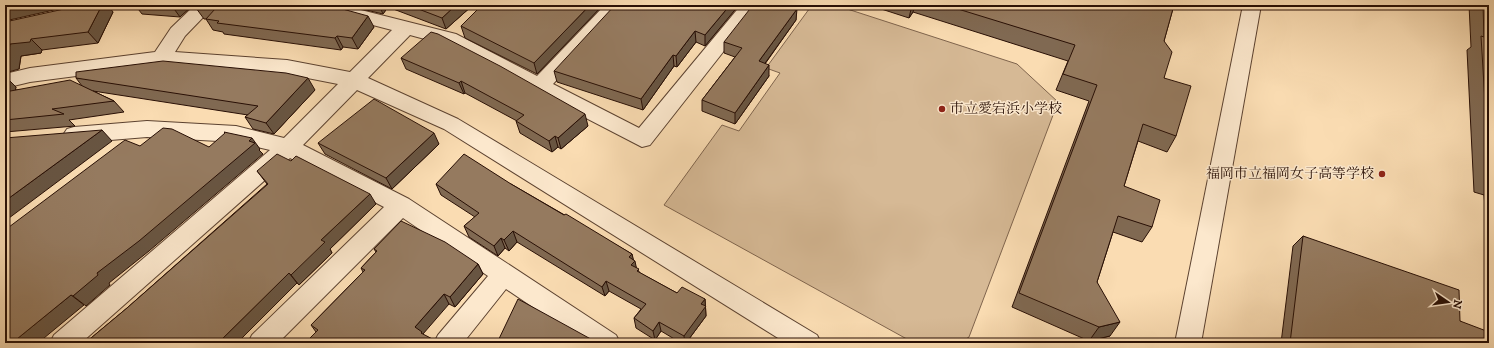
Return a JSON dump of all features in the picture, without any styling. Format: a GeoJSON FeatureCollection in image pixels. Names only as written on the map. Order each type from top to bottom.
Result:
{"type":"FeatureCollection","features":[{"type":"Feature","properties":{"kind":"street"},"geometry":{"type":"LineString","coordinates":[[161,58],[178,32],[206,5]]}},
{"type":"Feature","properties":{"kind":"street"},"geometry":{"type":"LineString","coordinates":[[539,86],[616,5]]}},
{"type":"Feature","properties":{"kind":"street"},"geometry":{"type":"LineString","coordinates":[[343,9],[448,39],[642,139],[751,5]]}},
{"type":"Feature","properties":{"kind":"street"},"geometry":{"type":"LineString","coordinates":[[1188,343],[1252,5]]}},
{"type":"Feature","properties":{"kind":"street"},"geometry":{"type":"LineString","coordinates":[[448,39],[465,24]]}},
{"type":"Feature","properties":{"kind":"street"},"geometry":{"type":"LineString","coordinates":[[63,343],[288,147],[406,28]]}},
{"type":"Feature","properties":{"kind":"street"},"geometry":{"type":"LineString","coordinates":[[5,82],[30,75],[161,58],[287,67],[354,80],[451,124],[808,343]]}},
{"type":"Feature","properties":{"kind":"street"},"geometry":{"type":"LineString","coordinates":[[116,152],[147,129]]}},
{"type":"Feature","properties":{"kind":"street"},"geometry":{"type":"LineString","coordinates":[[53,137],[147,129],[236,134],[288,147],[401,205],[607,343]]}},
{"type":"Feature","properties":{"kind":"street"},"geometry":{"type":"LineString","coordinates":[[261,343],[401,205]]}},
{"type":"Feature","properties":{"kind":"street"},"geometry":{"type":"LineString","coordinates":[[447,343],[504,274]]}},
{"type":"Feature","properties":{"kind":"shaded area"},"geometry":{"type":"Polygon","coordinates":[[[812,5],[835,5],[1017,64],[1058,102],[969,337],[960,343],[914,343],[664,205],[722,125],[739,131],[780,73],[766,68],[812,5]]]}},
{"type":"Feature","properties":{"kind":"building"},"geometry":{"type":"Polygon","coordinates":[[[82,5],[102,5],[88,32],[31,39],[30,42],[10,44],[8,58],[5,58],[5,22],[82,5]]]}},
{"type":"Feature","properties":{"kind":"building"},"geometry":{"type":"Polygon","coordinates":[[[199,5],[317,5],[339,8],[368,16],[352,38],[337,36],[335,38],[217,23],[219,21],[206,19],[215,9],[196,8],[199,5]]]}},
{"type":"Feature","properties":{"kind":"building"},"geometry":{"type":"Polygon","coordinates":[[[408,5],[456,5],[442,18],[408,5]]]}},
{"type":"Feature","properties":{"kind":"building"},"geometry":{"type":"Polygon","coordinates":[[[482,5],[590,5],[534,63],[461,26],[482,5]]]}},
{"type":"Feature","properties":{"kind":"building"},"geometry":{"type":"Polygon","coordinates":[[[615,5],[730,5],[705,35],[695,31],[676,56],[673,55],[641,99],[554,71],[615,5]]]}},
{"type":"Feature","properties":{"kind":"building"},"geometry":{"type":"Polygon","coordinates":[[[753,5],[791,5],[797,9],[759,61],[769,65],[735,113],[702,100],[742,48],[724,42],[753,5]]]}},
{"type":"Feature","properties":{"kind":"building"},"geometry":{"type":"Polygon","coordinates":[[[945,5],[1116,5],[1125,8],[1126,5],[1174,5],[1164,41],[1172,52],[1164,78],[1191,86],[1176,136],[1143,124],[1124,186],[1160,200],[1152,227],[1118,216],[1097,282],[1120,322],[1099,327],[1019,293],[1097,85],[1063,74],[1075,45],[945,5]]]}},
{"type":"Feature","properties":{"kind":"building"},"geometry":{"type":"Polygon","coordinates":[[[1483,5],[1489,5],[1489,169],[1481,36],[1484,37],[1483,5]]]}},
{"type":"Feature","properties":{"kind":"building"},"geometry":{"type":"Polygon","coordinates":[[[431,32],[438,34],[500,66],[585,114],[558,138],[555,136],[549,141],[516,121],[524,115],[461,81],[459,83],[401,58],[431,32]]]}},
{"type":"Feature","properties":{"kind":"building"},"geometry":{"type":"Polygon","coordinates":[[[163,61],[286,73],[308,78],[266,123],[245,117],[258,106],[76,78],[76,72],[163,61]]]}},
{"type":"Feature","properties":{"kind":"building"},"geometry":{"type":"Polygon","coordinates":[[[70,80],[114,101],[52,109],[64,114],[5,120],[5,92],[70,80]]]}},
{"type":"Feature","properties":{"kind":"building"},"geometry":{"type":"Polygon","coordinates":[[[374,99],[434,133],[386,178],[318,143],[374,99]]]}},
{"type":"Feature","properties":{"kind":"building"},"geometry":{"type":"Polygon","coordinates":[[[163,128],[172,129],[209,147],[225,133],[224,132],[252,138],[249,141],[255,143],[139,241],[97,273],[98,275],[73,296],[71,295],[12,343],[5,343],[5,230],[125,140],[140,146],[163,128]]]}},
{"type":"Feature","properties":{"kind":"building"},"geometry":{"type":"Polygon","coordinates":[[[102,130],[5,201],[5,138],[102,130]]]}},
{"type":"Feature","properties":{"kind":"building"},"geometry":{"type":"Polygon","coordinates":[[[277,154],[291,161],[296,156],[370,194],[321,240],[325,242],[291,275],[289,273],[218,343],[85,343],[268,184],[257,171],[277,154]]]}},
{"type":"Feature","properties":{"kind":"building"},"geometry":{"type":"Polygon","coordinates":[[[464,154],[511,184],[564,215],[566,214],[632,254],[629,257],[635,261],[631,265],[639,269],[637,271],[677,293],[682,287],[705,299],[701,304],[706,306],[684,336],[659,322],[653,331],[634,318],[646,304],[606,281],[602,287],[513,231],[504,240],[501,238],[494,246],[464,226],[479,213],[436,184],[464,154]]]}},
{"type":"Feature","properties":{"kind":"building"},"geometry":{"type":"Polygon","coordinates":[[[401,221],[445,242],[478,264],[450,297],[444,294],[415,327],[422,332],[421,333],[440,343],[305,343],[318,330],[311,325],[365,270],[361,268],[377,251],[374,249],[401,221]]]}},
{"type":"Feature","properties":{"kind":"building"},"geometry":{"type":"Polygon","coordinates":[[[1303,236],[1459,290],[1460,321],[1489,332],[1489,343],[1290,343],[1303,236]]]}},
{"type":"Feature","properties":{"kind":"building"},"geometry":{"type":"Polygon","coordinates":[[[518,299],[598,343],[497,343],[518,299]]]}},
{"type":"Feature","properties":{"kind":"place","name":"市立愛宕浜小学校"},"geometry":{"type":"Point","coordinates":[942,109]}},
{"type":"Feature","properties":{"kind":"place","name":"福岡市立福岡女子高等学校"},"geometry":{"type":"Point","coordinates":[1382,174]}}]}
